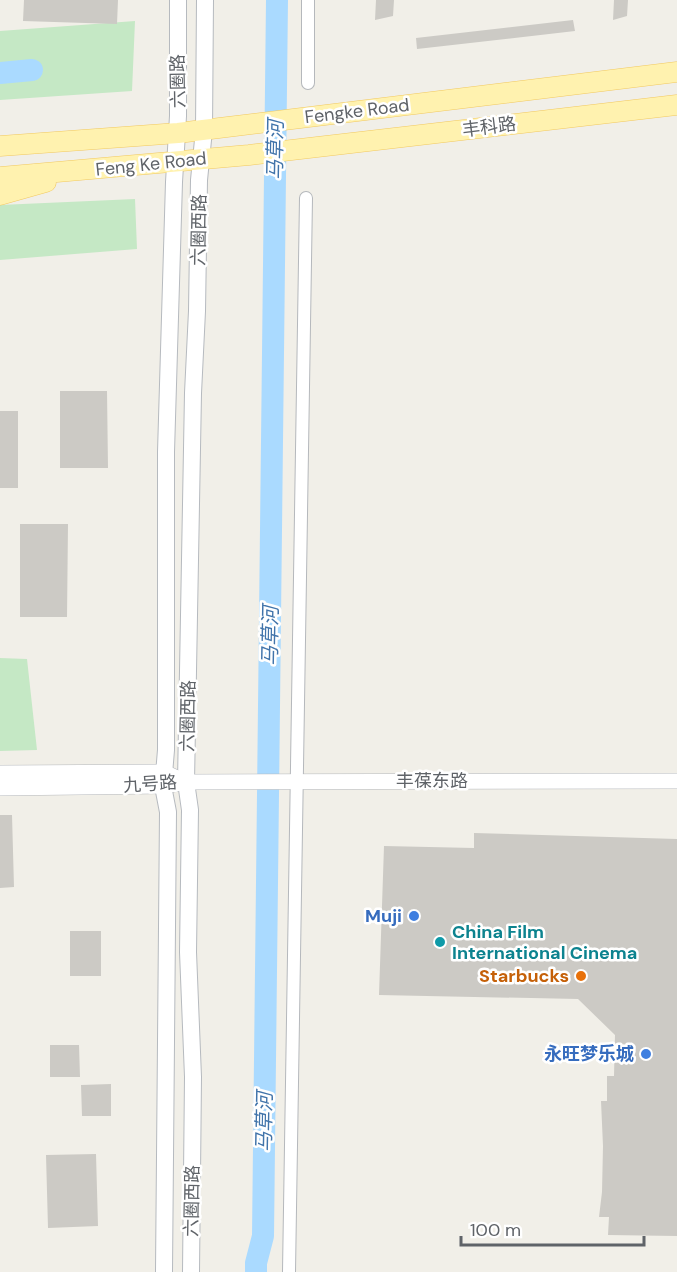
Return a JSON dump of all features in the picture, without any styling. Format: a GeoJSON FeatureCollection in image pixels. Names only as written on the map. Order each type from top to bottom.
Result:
{"type":"FeatureCollection","features":[{"type":"Feature","properties":{"kind":"main road","name":"六圈路"},"geometry":{"type":"LineString","coordinates":[[176,162],[178,0]]}},
{"type":"Feature","properties":{"kind":"main road","name":"六圈路"},"geometry":{"type":"LineString","coordinates":[[201,159],[204,130],[205,0]]}},
{"type":"Feature","properties":{"kind":"main road","name":"Fengke Road"},"geometry":{"type":"LineString","coordinates":[[0,146],[178,133],[677,72]]}},
{"type":"Feature","properties":{"kind":"main road","name":"丰科路"},"geometry":{"type":"LineString","coordinates":[[302,149],[677,105]]}},
{"type":"Feature","properties":{"kind":"main road","name":"Feng Ke Road"},"geometry":{"type":"LineString","coordinates":[[0,177],[85,171],[302,149]]}},
{"type":"Feature","properties":{"kind":"main road","name":"六圈西路"},"geometry":{"type":"LineString","coordinates":[[191,1272],[193,1077],[188,952],[190,810],[186,782],[192,405],[201,159]]}},
{"type":"Feature","properties":{"kind":"main road","name":"六圈西路"},"geometry":{"type":"LineString","coordinates":[[164,1272],[168,812],[164,779],[166,452],[176,162]]}},
{"type":"Feature","properties":{"kind":"main road"},"geometry":{"type":"LineString","coordinates":[[0,195],[85,171]]}},
{"type":"Feature","properties":{"kind":"street"},"geometry":{"type":"LineString","coordinates":[[308,0],[308,83]]}},
{"type":"Feature","properties":{"kind":"street"},"geometry":{"type":"LineString","coordinates":[[289,1272],[293,782],[306,198]]}},
{"type":"Feature","properties":{"kind":"street","name":"九号路"},"geometry":{"type":"LineString","coordinates":[[0,772],[164,779],[186,782]]}},
{"type":"Feature","properties":{"kind":"street","name":"九号路"},"geometry":{"type":"LineString","coordinates":[[0,788],[164,779]]}},
{"type":"Feature","properties":{"kind":"street","name":"丰葆东路"},"geometry":{"type":"LineString","coordinates":[[186,782],[677,781]]}},
{"type":"Feature","properties":{"kind":"green space"},"geometry":{"type":"Polygon","coordinates":[[[135,21],[132,91],[0,100],[0,31],[135,21]]]}},
{"type":"Feature","properties":{"kind":"green space"},"geometry":{"type":"Polygon","coordinates":[[[135,199],[137,249],[0,260],[0,205],[135,199]]]}},
{"type":"Feature","properties":{"kind":"green space"},"geometry":{"type":"Polygon","coordinates":[[[0,658],[27,659],[37,750],[0,751],[0,658]]]}},
{"type":"Feature","properties":{"kind":"building"},"geometry":{"type":"Polygon","coordinates":[[[24,0],[118,0],[117,24],[23,21],[24,0]]]}},
{"type":"Feature","properties":{"kind":"building"},"geometry":{"type":"Polygon","coordinates":[[[376,0],[394,0],[393,16],[375,20],[376,0]]]}},
{"type":"Feature","properties":{"kind":"building"},"geometry":{"type":"Polygon","coordinates":[[[614,0],[628,0],[627,16],[613,20],[614,0]]]}},
{"type":"Feature","properties":{"kind":"building"},"geometry":{"type":"Polygon","coordinates":[[[573,20],[575,31],[417,49],[416,38],[573,20]]]}},
{"type":"Feature","properties":{"kind":"building"},"geometry":{"type":"Polygon","coordinates":[[[60,391],[107,391],[108,468],[60,468],[60,391]]]}},
{"type":"Feature","properties":{"kind":"building"},"geometry":{"type":"Polygon","coordinates":[[[0,411],[18,411],[18,488],[0,488],[0,411]]]}},
{"type":"Feature","properties":{"kind":"building"},"geometry":{"type":"Polygon","coordinates":[[[20,524],[68,524],[67,617],[20,617],[20,524]]]}},
{"type":"Feature","properties":{"kind":"building"},"geometry":{"type":"Polygon","coordinates":[[[0,815],[12,815],[14,887],[0,888],[0,815]]]}},
{"type":"Feature","properties":{"kind":"building","name":"永旺梦乐城"},"geometry":{"type":"Polygon","coordinates":[[[474,833],[677,839],[677,1236],[608,1235],[609,1217],[599,1217],[603,1146],[601,1101],[607,1101],[607,1076],[614,1076],[615,1035],[578,999],[379,995],[384,846],[474,848],[474,833]]]}},
{"type":"Feature","properties":{"kind":"building"},"geometry":{"type":"Polygon","coordinates":[[[70,931],[101,931],[101,976],[70,976],[70,931]]]}},
{"type":"Feature","properties":{"kind":"building"},"geometry":{"type":"Polygon","coordinates":[[[50,1045],[79,1045],[80,1077],[50,1077],[50,1045]]]}},
{"type":"Feature","properties":{"kind":"building"},"geometry":{"type":"Polygon","coordinates":[[[111,1084],[111,1116],[82,1116],[81,1085],[111,1084]]]}},
{"type":"Feature","properties":{"kind":"building"},"geometry":{"type":"Polygon","coordinates":[[[96,1154],[98,1226],[48,1228],[46,1155],[96,1154]]]}},
{"type":"Feature","properties":{"kind":"waterway","name":"马草河"},"geometry":{"type":"LineString","coordinates":[[256,1272],[263,1236],[277,0]]}},
{"type":"Feature","properties":{"kind":"waterway"},"geometry":{"type":"LineString","coordinates":[[0,73],[32,70]]}},
{"type":"Feature","properties":{"kind":"place","name":"Muji"},"geometry":{"type":"Point","coordinates":[414,916]}},
{"type":"Feature","properties":{"kind":"place","name":"China Film International Cinema"},"geometry":{"type":"Point","coordinates":[440,942]}},
{"type":"Feature","properties":{"kind":"place","name":"Starbucks"},"geometry":{"type":"Point","coordinates":[581,976]}},
{"type":"Feature","properties":{"kind":"place","name":"永旺梦乐城"},"geometry":{"type":"Point","coordinates":[646,1054]}}]}
